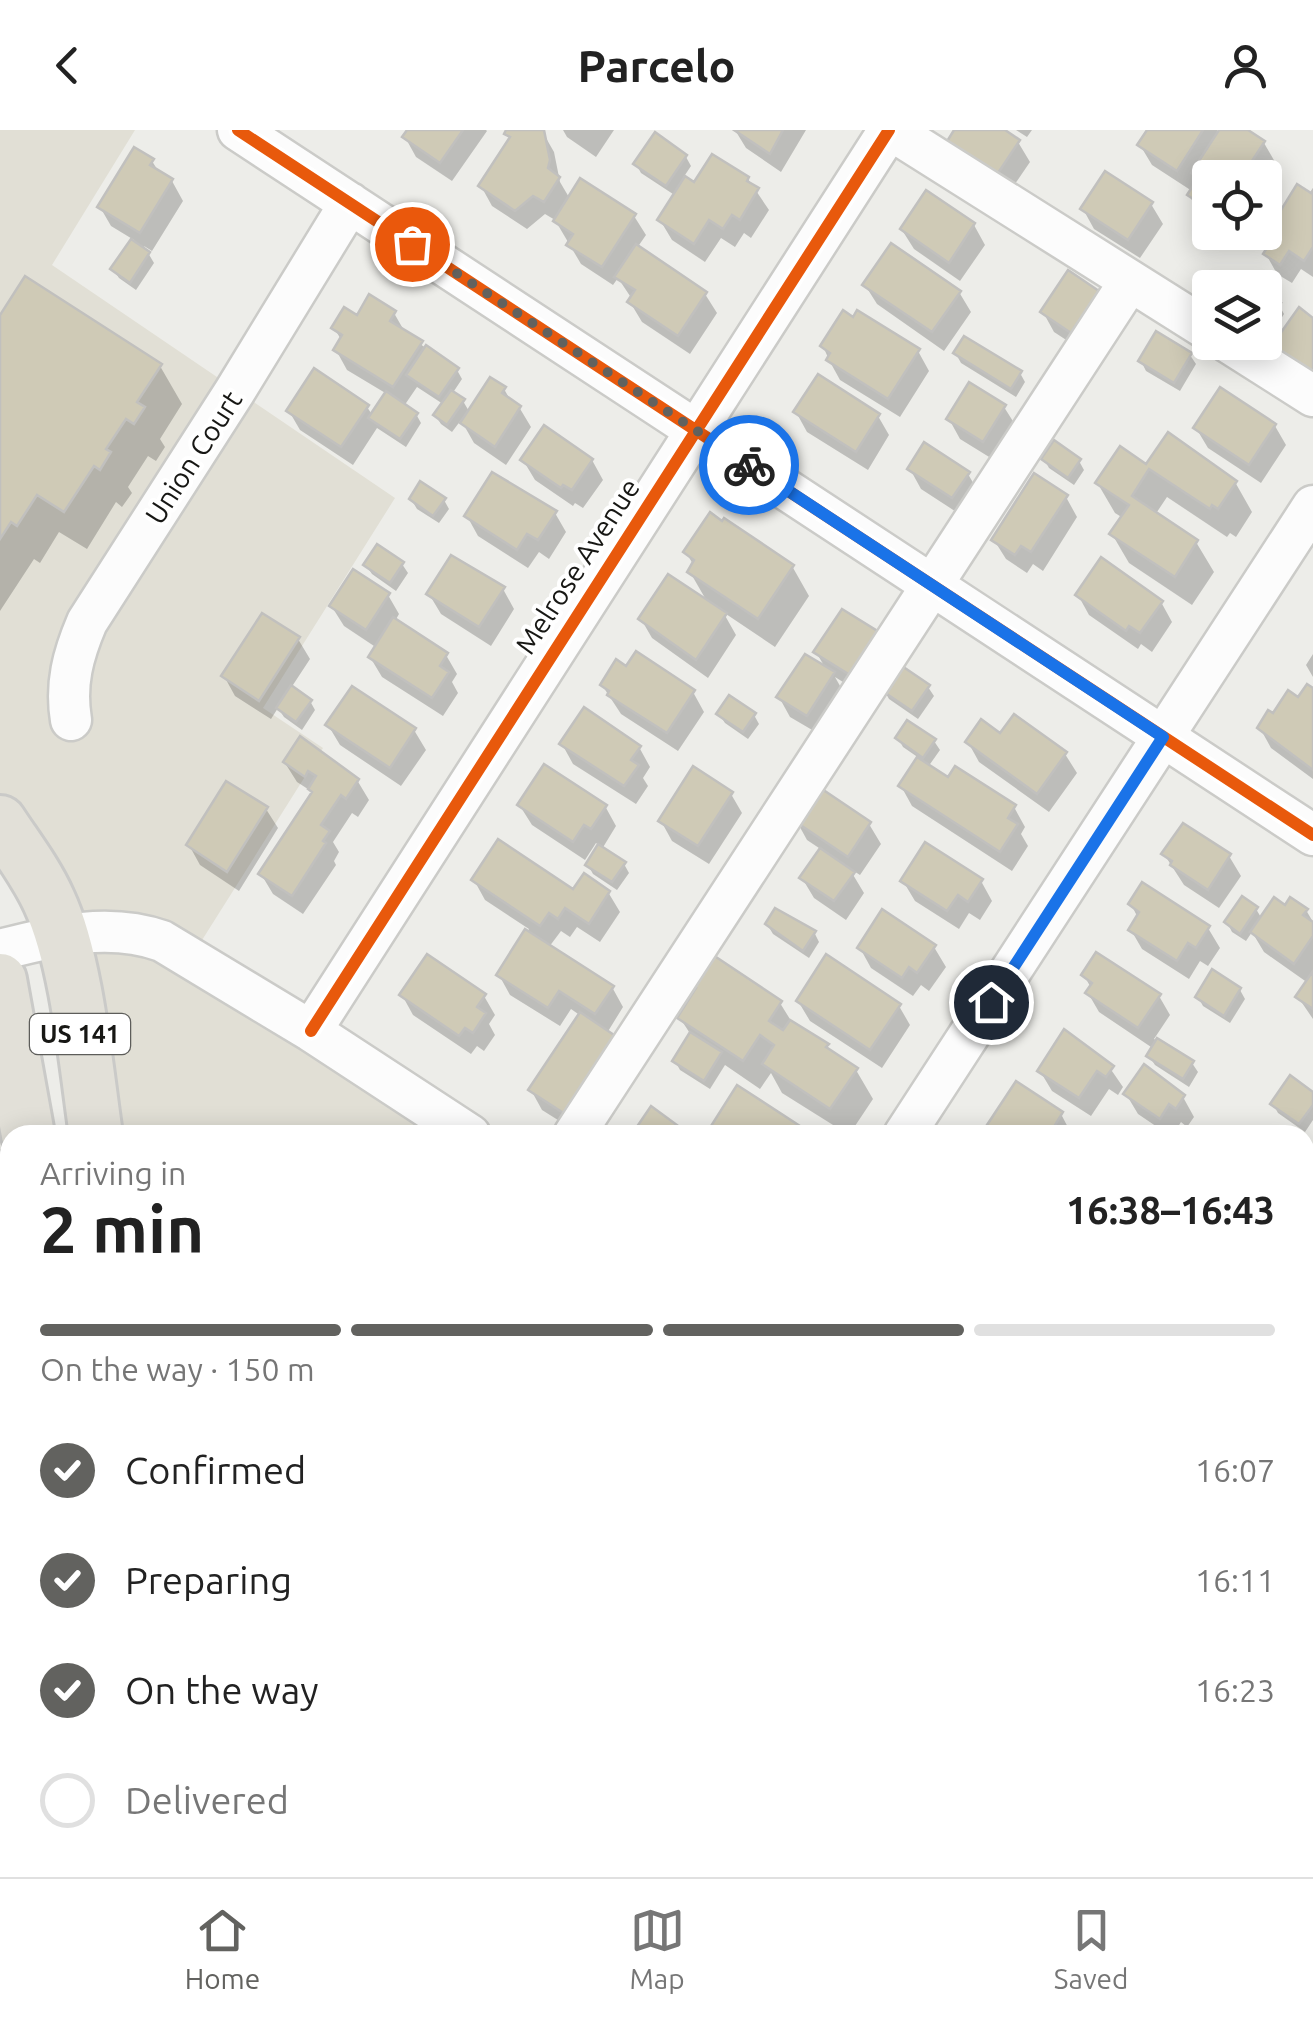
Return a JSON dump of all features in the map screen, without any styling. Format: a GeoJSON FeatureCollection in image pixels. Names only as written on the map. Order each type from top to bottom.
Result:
{"type":"FeatureCollection","features":[{"type":"Feature","properties":{"kind":"main road","name":"US 141"},"geometry":{"type":"LineString","coordinates":[[0,822],[30,864],[61,934],[94,1125]]}},
{"type":"Feature","properties":{"kind":"main road","name":"US 141"},"geometry":{"type":"LineString","coordinates":[[0,980],[26,1125]]}},
{"type":"Feature","properties":{"kind":"street"},"geometry":{"type":"LineString","coordinates":[[238,130],[1313,836]]}},
{"type":"Feature","properties":{"kind":"street"},"geometry":{"type":"LineString","coordinates":[[890,130],[1192,320]]}},
{"type":"Feature","properties":{"kind":"street","name":"Melrose Avenue"},"geometry":{"type":"LineString","coordinates":[[311,1031],[694,429],[890,130]]}},
{"type":"Feature","properties":{"kind":"street","name":"Union Court"},"geometry":{"type":"LineString","coordinates":[[71,720],[66,692],[87,622],[235,392],[350,203]]}},
{"type":"Feature","properties":{"kind":"street"},"geometry":{"type":"LineString","coordinates":[[580,1125],[1130,280]]}},
{"type":"Feature","properties":{"kind":"street"},"geometry":{"type":"LineString","coordinates":[[1256,360],[1313,396]]}},
{"type":"Feature","properties":{"kind":"street"},"geometry":{"type":"LineString","coordinates":[[911,1125],[1313,506]]}},
{"type":"Feature","properties":{"kind":"street"},"geometry":{"type":"LineString","coordinates":[[0,950],[61,934],[114,930],[162,941],[311,1031],[455,1125]]}},
{"type":"Feature","properties":{"kind":"shaded area"},"geometry":{"type":"Polygon","coordinates":[[[0,130],[135,130],[52,265],[395,498],[263,708],[323,748],[192,956],[432,1111],[421,1125],[93,1125],[0,822],[0,130]]]}},
{"type":"Feature","properties":{"kind":"building"},"geometry":{"type":"Polygon","coordinates":[[[407,130],[463,130],[440,163],[402,137],[407,130]]]}},
{"type":"Feature","properties":{"kind":"building"},"geometry":{"type":"Polygon","coordinates":[[[506,130],[544,130],[548,168],[560,177],[544,202],[533,196],[515,211],[478,186],[510,137],[504,134],[506,130]]]}},
{"type":"Feature","properties":{"kind":"building"},"geometry":{"type":"Polygon","coordinates":[[[734,130],[783,130],[770,154],[734,130]]]}},
{"type":"Feature","properties":{"kind":"building"},"geometry":{"type":"Polygon","coordinates":[[[954,130],[1005,130],[1020,140],[992,182],[946,143],[954,130]]]}},
{"type":"Feature","properties":{"kind":"building"},"geometry":{"type":"Polygon","coordinates":[[[1147,130],[1203,130],[1177,171],[1137,145],[1147,130]]]}},
{"type":"Feature","properties":{"kind":"building"},"geometry":{"type":"Polygon","coordinates":[[[1219,130],[1248,130],[1265,141],[1253,160],[1199,160],[1219,130]]]}},
{"type":"Feature","properties":{"kind":"building"},"geometry":{"type":"Polygon","coordinates":[[[655,132],[687,155],[666,186],[633,164],[655,132]]]}},
{"type":"Feature","properties":{"kind":"building"},"geometry":{"type":"Polygon","coordinates":[[[134,147],[154,159],[150,165],[173,179],[140,233],[97,207],[134,147]]]}},
{"type":"Feature","properties":{"kind":"building"},"geometry":{"type":"Polygon","coordinates":[[[712,154],[749,177],[747,181],[759,188],[740,220],[732,215],[723,229],[709,220],[694,244],[657,220],[685,176],[694,182],[712,154]]]}},
{"type":"Feature","properties":{"kind":"building"},"geometry":{"type":"Polygon","coordinates":[[[1105,171],[1153,202],[1128,240],[1080,209],[1105,171]]]}},
{"type":"Feature","properties":{"kind":"building"},"geometry":{"type":"Polygon","coordinates":[[[580,178],[636,214],[602,267],[566,245],[573,234],[553,221],[580,178]]]}},
{"type":"Feature","properties":{"kind":"building"},"geometry":{"type":"Polygon","coordinates":[[[1297,184],[1311,193],[1313,190],[1313,247],[1304,261],[1289,251],[1280,265],[1263,254],[1266,250],[1282,250],[1282,208],[1297,184]]]}},
{"type":"Feature","properties":{"kind":"building"},"geometry":{"type":"Polygon","coordinates":[[[926,190],[975,223],[949,263],[900,229],[926,190]]]}},
{"type":"Feature","properties":{"kind":"building"},"geometry":{"type":"Polygon","coordinates":[[[131,239],[150,252],[130,283],[110,269],[131,239]]]}},
{"type":"Feature","properties":{"kind":"building"},"geometry":{"type":"Polygon","coordinates":[[[891,243],[961,291],[932,332],[862,285],[891,243]]]}},
{"type":"Feature","properties":{"kind":"building"},"geometry":{"type":"Polygon","coordinates":[[[636,244],[707,292],[678,336],[627,302],[635,290],[614,277],[636,244]]]}},
{"type":"Feature","properties":{"kind":"building"},"geometry":{"type":"Polygon","coordinates":[[[1068,270],[1099,291],[1071,333],[1040,312],[1068,270]]]}},
{"type":"Feature","properties":{"kind":"building"},"geometry":{"type":"Polygon","coordinates":[[[25,276],[162,364],[137,402],[145,407],[134,424],[126,419],[106,449],[111,452],[100,470],[94,466],[64,512],[37,495],[17,526],[11,522],[0,539],[0,315],[25,276]]]}},
{"type":"Feature","properties":{"kind":"building"},"geometry":{"type":"Polygon","coordinates":[[[369,294],[396,311],[390,321],[423,341],[393,387],[333,350],[342,335],[331,328],[344,307],[357,315],[369,294]]]}},
{"type":"Feature","properties":{"kind":"building"},"geometry":{"type":"Polygon","coordinates":[[[1299,307],[1313,318],[1313,378],[1282,356],[1282,331],[1299,307]]]}},
{"type":"Feature","properties":{"kind":"building"},"geometry":{"type":"Polygon","coordinates":[[[843,310],[853,317],[857,310],[920,349],[888,399],[826,360],[830,353],[820,346],[843,310]]]}},
{"type":"Feature","properties":{"kind":"building"},"geometry":{"type":"Polygon","coordinates":[[[1156,331],[1192,353],[1174,383],[1138,361],[1156,331]]]}},
{"type":"Feature","properties":{"kind":"building"},"geometry":{"type":"Polygon","coordinates":[[[964,336],[1022,371],[1011,389],[953,353],[964,336]]]}},
{"type":"Feature","properties":{"kind":"building"},"geometry":{"type":"Polygon","coordinates":[[[426,345],[459,368],[439,397],[406,375],[426,345]]]}},
{"type":"Feature","properties":{"kind":"building"},"geometry":{"type":"Polygon","coordinates":[[[314,368],[369,405],[341,447],[286,411],[314,368]]]}},
{"type":"Feature","properties":{"kind":"building"},"geometry":{"type":"Polygon","coordinates":[[[818,374],[880,414],[856,452],[793,412],[818,374]]]}},
{"type":"Feature","properties":{"kind":"building"},"geometry":{"type":"Polygon","coordinates":[[[490,377],[506,387],[502,393],[521,406],[495,447],[460,423],[490,377]]]}},
{"type":"Feature","properties":{"kind":"building"},"geometry":{"type":"Polygon","coordinates":[[[969,382],[1006,405],[983,442],[946,419],[969,382]]]}},
{"type":"Feature","properties":{"kind":"building"},"geometry":{"type":"Polygon","coordinates":[[[1220,387],[1276,424],[1249,465],[1193,428],[1220,387]]]}},
{"type":"Feature","properties":{"kind":"building"},"geometry":{"type":"Polygon","coordinates":[[[451,390],[465,399],[447,425],[433,415],[451,390]]]}},
{"type":"Feature","properties":{"kind":"building"},"geometry":{"type":"Polygon","coordinates":[[[386,391],[418,413],[400,439],[368,418],[386,391]]]}},
{"type":"Feature","properties":{"kind":"building"},"geometry":{"type":"Polygon","coordinates":[[[544,425],[593,459],[572,490],[563,485],[561,488],[520,460],[544,425]]]}},
{"type":"Feature","properties":{"kind":"building"},"geometry":{"type":"Polygon","coordinates":[[[1168,432],[1237,481],[1218,509],[1212,505],[1210,509],[1149,469],[1132,496],[1198,540],[1175,577],[1109,534],[1129,505],[1095,483],[1120,446],[1146,464],[1168,432]]]}},
{"type":"Feature","properties":{"kind":"building"},"geometry":{"type":"Polygon","coordinates":[[[1054,440],[1081,459],[1068,478],[1041,459],[1054,440]]]}},
{"type":"Feature","properties":{"kind":"building"},"geometry":{"type":"Polygon","coordinates":[[[924,442],[970,472],[952,498],[907,469],[924,442]]]}},
{"type":"Feature","properties":{"kind":"building"},"geometry":{"type":"Polygon","coordinates":[[[492,472],[557,511],[538,540],[527,534],[517,550],[464,516],[492,472]]]}},
{"type":"Feature","properties":{"kind":"building"},"geometry":{"type":"Polygon","coordinates":[[[1034,473],[1068,495],[1031,552],[1021,546],[1015,555],[991,540],[1034,473]]]}},
{"type":"Feature","properties":{"kind":"building"},"geometry":{"type":"Polygon","coordinates":[[[420,481],[446,498],[433,516],[409,499],[420,481]]]}},
{"type":"Feature","properties":{"kind":"building"},"geometry":{"type":"Polygon","coordinates":[[[710,512],[794,565],[758,619],[687,572],[694,560],[683,552],[710,512]]]}},
{"type":"Feature","properties":{"kind":"building"},"geometry":{"type":"Polygon","coordinates":[[[377,544],[404,562],[390,583],[363,565],[377,544]]]}},
{"type":"Feature","properties":{"kind":"building"},"geometry":{"type":"Polygon","coordinates":[[[451,555],[505,587],[479,627],[426,594],[451,555]]]}},
{"type":"Feature","properties":{"kind":"building"},"geometry":{"type":"Polygon","coordinates":[[[1101,557],[1163,601],[1140,633],[1129,626],[1126,631],[1075,595],[1101,557]]]}},
{"type":"Feature","properties":{"kind":"building"},"geometry":{"type":"Polygon","coordinates":[[[353,569],[390,593],[366,630],[329,606],[353,569]]]}},
{"type":"Feature","properties":{"kind":"building"},"geometry":{"type":"Polygon","coordinates":[[[668,574],[727,613],[696,660],[638,619],[668,574]]]}},
{"type":"Feature","properties":{"kind":"building"},"geometry":{"type":"Polygon","coordinates":[[[842,609],[879,632],[850,675],[813,652],[842,609]]]}},
{"type":"Feature","properties":{"kind":"building"},"geometry":{"type":"Polygon","coordinates":[[[262,613],[300,637],[259,701],[221,676],[262,613]]]}},
{"type":"Feature","properties":{"kind":"building"},"geometry":{"type":"Polygon","coordinates":[[[393,617],[448,653],[440,666],[449,672],[432,698],[368,657],[393,617]]]}},
{"type":"Feature","properties":{"kind":"building"},"geometry":{"type":"Polygon","coordinates":[[[636,651],[695,690],[667,733],[607,695],[609,691],[600,685],[616,659],[626,666],[636,651]]]}},
{"type":"Feature","properties":{"kind":"building"},"geometry":{"type":"Polygon","coordinates":[[[805,654],[835,672],[807,716],[776,697],[805,654]]]}},
{"type":"Feature","properties":{"kind":"building"},"geometry":{"type":"Polygon","coordinates":[[[899,664],[930,685],[912,711],[881,690],[899,664]]]}},
{"type":"Feature","properties":{"kind":"building"},"geometry":{"type":"Polygon","coordinates":[[[1307,684],[1313,688],[1313,770],[1257,728],[1288,690],[1298,697],[1307,684]]]}},
{"type":"Feature","properties":{"kind":"building"},"geometry":{"type":"Polygon","coordinates":[[[291,685],[312,700],[296,722],[276,708],[291,685]]]}},
{"type":"Feature","properties":{"kind":"building"},"geometry":{"type":"Polygon","coordinates":[[[352,686],[416,728],[390,768],[325,725],[352,686]]]}},
{"type":"Feature","properties":{"kind":"building"},"geometry":{"type":"Polygon","coordinates":[[[729,695],[756,713],[743,732],[716,714],[729,695]]]}},
{"type":"Feature","properties":{"kind":"building"},"geometry":{"type":"Polygon","coordinates":[[[584,707],[641,746],[631,760],[639,765],[624,786],[559,744],[584,707]]]}},
{"type":"Feature","properties":{"kind":"building"},"geometry":{"type":"Polygon","coordinates":[[[1014,714],[1067,752],[1037,794],[965,742],[981,719],[1000,733],[1014,714]]]}},
{"type":"Feature","properties":{"kind":"building"},"geometry":{"type":"Polygon","coordinates":[[[907,720],[936,739],[923,758],[895,738],[907,720]]]}},
{"type":"Feature","properties":{"kind":"building"},"geometry":{"type":"Polygon","coordinates":[[[300,736],[359,779],[346,799],[341,795],[321,825],[330,831],[323,841],[326,843],[292,896],[258,874],[312,792],[308,789],[316,776],[308,771],[305,777],[283,762],[300,736]]]}},
{"type":"Feature","properties":{"kind":"building"},"geometry":{"type":"Polygon","coordinates":[[[917,757],[948,777],[955,766],[1016,805],[1008,818],[1018,824],[1000,852],[898,786],[917,757]]]}},
{"type":"Feature","properties":{"kind":"building"},"geometry":{"type":"Polygon","coordinates":[[[544,764],[607,805],[591,829],[584,825],[573,842],[517,805],[544,764]]]}},
{"type":"Feature","properties":{"kind":"building"},"geometry":{"type":"Polygon","coordinates":[[[693,766],[733,792],[698,846],[658,821],[693,766]]]}},
{"type":"Feature","properties":{"kind":"building"},"geometry":{"type":"Polygon","coordinates":[[[226,781],[268,807],[227,872],[186,845],[226,781]]]}},
{"type":"Feature","properties":{"kind":"building"},"geometry":{"type":"Polygon","coordinates":[[[816,785],[871,822],[848,857],[793,820],[816,785]]]}},
{"type":"Feature","properties":{"kind":"building"},"geometry":{"type":"Polygon","coordinates":[[[1183,823],[1231,854],[1208,890],[1170,865],[1172,861],[1161,854],[1183,823]]]}},
{"type":"Feature","properties":{"kind":"building"},"geometry":{"type":"Polygon","coordinates":[[[498,839],[573,889],[584,873],[610,891],[589,924],[565,908],[558,919],[549,913],[540,926],[471,880],[498,839]]]}},
{"type":"Feature","properties":{"kind":"building"},"geometry":{"type":"Polygon","coordinates":[[[925,842],[983,879],[968,902],[958,895],[947,911],[900,881],[925,842]]]}},
{"type":"Feature","properties":{"kind":"building"},"geometry":{"type":"Polygon","coordinates":[[[598,844],[626,862],[612,882],[585,865],[598,844]]]}},
{"type":"Feature","properties":{"kind":"building"},"geometry":{"type":"Polygon","coordinates":[[[820,848],[855,872],[834,901],[799,878],[820,848]]]}},
{"type":"Feature","properties":{"kind":"building"},"geometry":{"type":"Polygon","coordinates":[[[1142,882],[1210,926],[1196,948],[1188,943],[1177,961],[1128,930],[1139,912],[1128,904],[1142,882]]]}},
{"type":"Feature","properties":{"kind":"building"},"geometry":{"type":"Polygon","coordinates":[[[1242,896],[1258,907],[1240,934],[1224,922],[1242,896]]]}},
{"type":"Feature","properties":{"kind":"building"},"geometry":{"type":"Polygon","coordinates":[[[1274,897],[1285,905],[1290,897],[1308,909],[1303,915],[1313,922],[1313,936],[1294,964],[1250,932],[1274,897]]]}},
{"type":"Feature","properties":{"kind":"building"},"geometry":{"type":"Polygon","coordinates":[[[775,908],[816,931],[803,951],[765,924],[775,908]]]}},
{"type":"Feature","properties":{"kind":"building"},"geometry":{"type":"Polygon","coordinates":[[[882,909],[936,945],[917,973],[909,967],[902,978],[857,948],[882,909]]]}},
{"type":"Feature","properties":{"kind":"building"},"geometry":{"type":"Polygon","coordinates":[[[525,929],[614,986],[595,1014],[559,991],[548,1008],[496,975],[525,929]]]}},
{"type":"Feature","properties":{"kind":"building"},"geometry":{"type":"Polygon","coordinates":[[[701,947],[782,1001],[769,1021],[783,1030],[790,1020],[858,1068],[830,1109],[762,1064],[774,1045],[760,1035],[743,1061],[677,1018],[696,988],[680,978],[701,947]]]}},
{"type":"Feature","properties":{"kind":"building"},"geometry":{"type":"Polygon","coordinates":[[[1096,952],[1161,994],[1138,1028],[1085,993],[1092,983],[1081,975],[1096,952]]]}},
{"type":"Feature","properties":{"kind":"building"},"geometry":{"type":"Polygon","coordinates":[[[427,954],[486,994],[477,1007],[486,1013],[473,1033],[465,1028],[459,1036],[399,995],[427,954]]]}},
{"type":"Feature","properties":{"kind":"building"},"geometry":{"type":"Polygon","coordinates":[[[826,954],[901,1004],[870,1050],[796,1001],[826,954]]]}},
{"type":"Feature","properties":{"kind":"building"},"geometry":{"type":"Polygon","coordinates":[[[1212,969],[1241,988],[1224,1016],[1195,997],[1212,969]]]}},
{"type":"Feature","properties":{"kind":"building"},"geometry":{"type":"Polygon","coordinates":[[[1313,971],[1313,1009],[1295,997],[1313,971]]]}},
{"type":"Feature","properties":{"kind":"building"},"geometry":{"type":"Polygon","coordinates":[[[580,1012],[617,1037],[565,1114],[528,1090],[580,1012]]]}},
{"type":"Feature","properties":{"kind":"building"},"geometry":{"type":"Polygon","coordinates":[[[1064,1029],[1114,1066],[1106,1077],[1097,1071],[1079,1098],[1037,1071],[1064,1029]]]}},
{"type":"Feature","properties":{"kind":"building"},"geometry":{"type":"Polygon","coordinates":[[[690,1032],[722,1052],[704,1081],[672,1061],[690,1032]]]}},
{"type":"Feature","properties":{"kind":"building"},"geometry":{"type":"Polygon","coordinates":[[[1157,1038],[1194,1061],[1183,1079],[1146,1056],[1157,1038]]]}},
{"type":"Feature","properties":{"kind":"building"},"geometry":{"type":"Polygon","coordinates":[[[1144,1064],[1185,1095],[1176,1109],[1169,1104],[1160,1119],[1123,1094],[1144,1064]]]}},
{"type":"Feature","properties":{"kind":"building"},"geometry":{"type":"Polygon","coordinates":[[[1290,1075],[1313,1092],[1313,1105],[1299,1124],[1270,1104],[1290,1075]]]}},
{"type":"Feature","properties":{"kind":"building"},"geometry":{"type":"Polygon","coordinates":[[[1016,1081],[1063,1112],[1055,1125],[987,1125],[1016,1081]]]}},
{"type":"Feature","properties":{"kind":"building"},"geometry":{"type":"Polygon","coordinates":[[[737,1085],[798,1125],[712,1125],[737,1085]]]}},
{"type":"Feature","properties":{"kind":"building"},"geometry":{"type":"Polygon","coordinates":[[[651,1106],[677,1125],[638,1125],[651,1106]]]}},
{"type":"Feature","properties":{"kind":"cycle path"},"geometry":{"type":"LineString","coordinates":[[238,130],[1313,835]]}},
{"type":"Feature","properties":{"kind":"cycle path"},"geometry":{"type":"LineString","coordinates":[[311,1031],[889,130]]}},
{"type":"Feature","properties":{"kind":"way so far"},"geometry":{"type":"LineString","coordinates":[[412,244],[749,465]]}},
{"type":"Feature","properties":{"kind":"route"},"geometry":{"type":"LineString","coordinates":[[749,465],[1163,737],[991,1002]]}}]}
